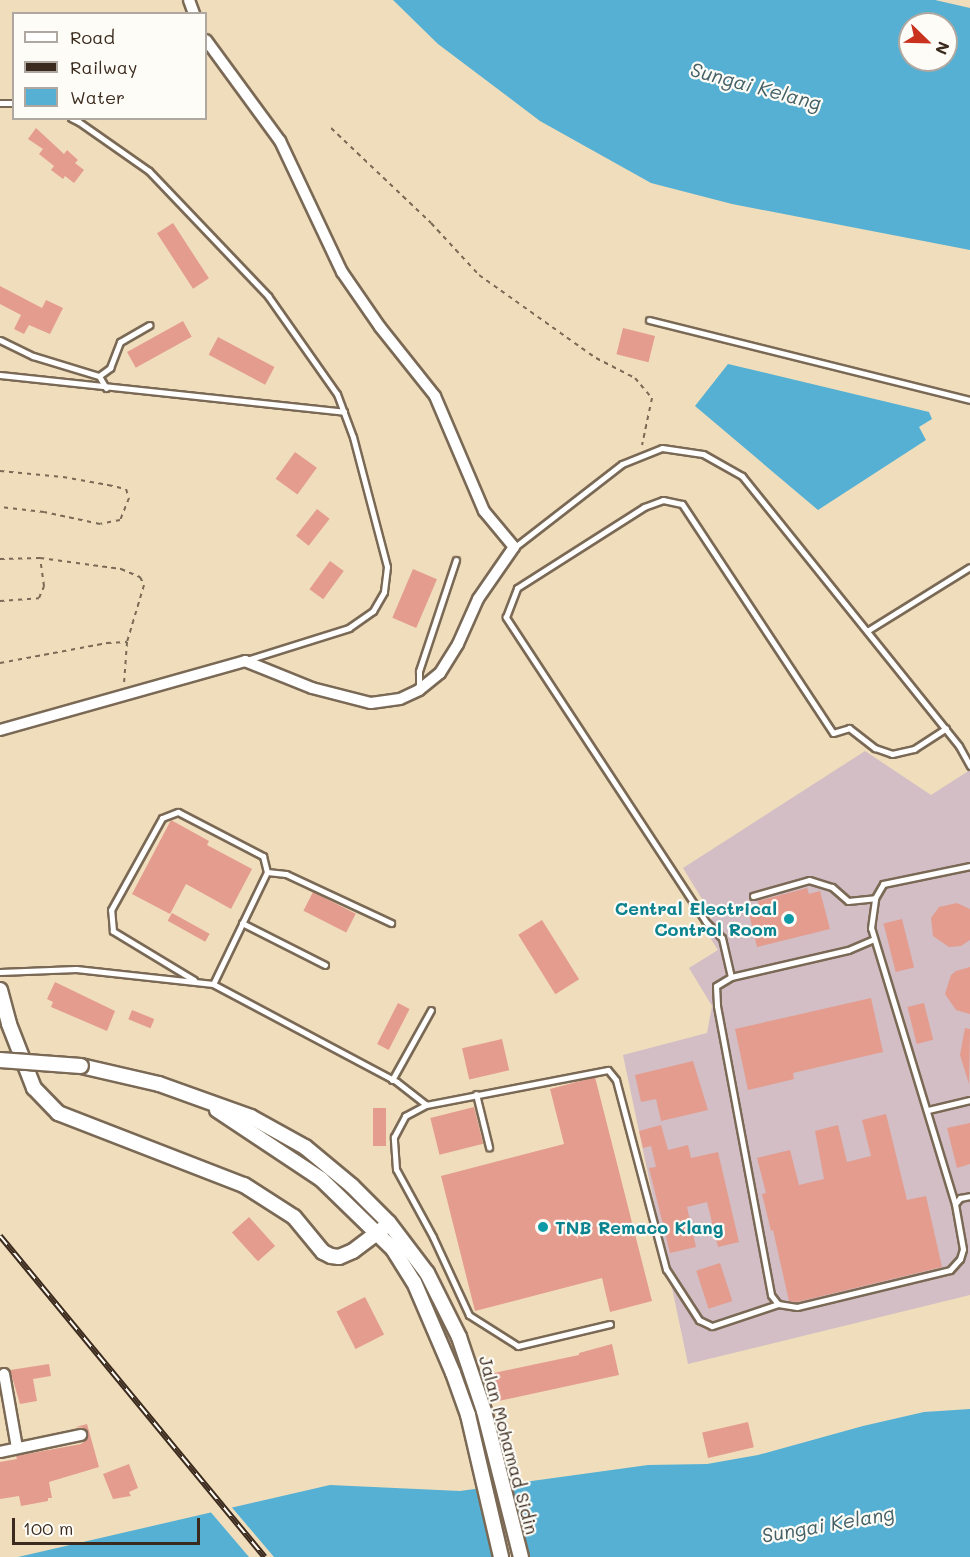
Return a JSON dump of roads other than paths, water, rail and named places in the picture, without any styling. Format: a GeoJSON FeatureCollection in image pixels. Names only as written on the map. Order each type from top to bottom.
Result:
{"type":"FeatureCollection","features":[{"type":"Feature","properties":{"kind":"main road"},"geometry":{"type":"LineString","coordinates":[[0,990],[9,1024],[34,1088],[58,1113],[244,1185],[273,1201],[294,1217],[323,1252],[331,1256],[339,1257],[352,1251],[389,1223]]}},
{"type":"Feature","properties":{"kind":"main road","name":"Jalan Mohamad Sidin"},"geometry":{"type":"LineString","coordinates":[[0,1060],[81,1066],[159,1084],[251,1117],[305,1147],[352,1186],[389,1223],[427,1273],[447,1311],[470,1366],[521,1557]]}},
{"type":"Feature","properties":{"kind":"main road","name":"Jalan Mohamad Sidin"},"geometry":{"type":"LineString","coordinates":[[208,1103],[321,1179],[393,1249],[414,1282],[453,1372],[468,1416],[501,1557]]}},
{"type":"Feature","properties":{"kind":"street"},"geometry":{"type":"LineString","coordinates":[[0,730],[245,661],[312,688],[371,703],[400,699],[419,690],[440,673],[458,644],[478,599],[514,547],[484,512],[435,396],[380,327],[342,272],[280,141],[207,41]]}},
{"type":"Feature","properties":{"kind":"street"},"geometry":{"type":"LineString","coordinates":[[4,1374],[17,1448]]}},
{"type":"Feature","properties":{"kind":"street"},"geometry":{"type":"LineString","coordinates":[[0,1452],[81,1435]]}},
{"type":"Feature","properties":{"kind":"lane"},"geometry":{"type":"LineString","coordinates":[[75,120],[148,171],[268,296],[337,394],[344,412],[387,567],[384,592],[373,611],[349,628],[245,661]]}},
{"type":"Feature","properties":{"kind":"lane"},"geometry":{"type":"LineString","coordinates":[[649,320],[970,400]]}},
{"type":"Feature","properties":{"kind":"lane"},"geometry":{"type":"LineString","coordinates":[[99,376],[110,368],[120,342],[150,325]]}},
{"type":"Feature","properties":{"kind":"lane"},"geometry":{"type":"LineString","coordinates":[[0,340],[33,356],[99,376],[106,388]]}},
{"type":"Feature","properties":{"kind":"lane"},"geometry":{"type":"LineString","coordinates":[[0,375],[344,412]]}},
{"type":"Feature","properties":{"kind":"lane"},"geometry":{"type":"LineString","coordinates":[[514,547],[622,464],[662,448],[703,453],[742,476],[946,728],[970,766]]}},
{"type":"Feature","properties":{"kind":"lane"},"geometry":{"type":"LineString","coordinates":[[732,977],[722,938],[706,922],[506,617],[517,588],[644,507],[663,500],[681,504],[833,732],[849,728],[875,748],[892,754],[914,749],[946,728]]}},
{"type":"Feature","properties":{"kind":"lane"},"geometry":{"type":"LineString","coordinates":[[419,690],[419,671],[456,560]]}},
{"type":"Feature","properties":{"kind":"lane"},"geometry":{"type":"LineString","coordinates":[[867,631],[970,567]]}},
{"type":"Feature","properties":{"kind":"lane"},"geometry":{"type":"LineString","coordinates":[[194,980],[113,931],[111,910],[162,818],[178,812],[263,856],[267,872],[213,984]]}},
{"type":"Feature","properties":{"kind":"lane"},"geometry":{"type":"LineString","coordinates":[[610,1324],[518,1346],[469,1315],[433,1237],[396,1169],[394,1137],[405,1116],[426,1105],[608,1070],[616,1080],[666,1269],[699,1320],[712,1326],[778,1304],[797,1307],[950,1270],[960,1259],[963,1250],[955,1204],[871,928],[875,898],[883,884],[970,866]]}},
{"type":"Feature","properties":{"kind":"lane"},"geometry":{"type":"LineString","coordinates":[[267,872],[286,874],[391,923]]}},
{"type":"Feature","properties":{"kind":"lane"},"geometry":{"type":"LineString","coordinates":[[753,896],[809,880],[832,886],[848,901],[875,898]]}},
{"type":"Feature","properties":{"kind":"lane"},"geometry":{"type":"LineString","coordinates":[[242,923],[325,965]]}},
{"type":"Feature","properties":{"kind":"lane"},"geometry":{"type":"LineString","coordinates":[[778,1304],[771,1295],[717,1006],[716,986],[732,977],[848,950],[874,939]]}},
{"type":"Feature","properties":{"kind":"lane"},"geometry":{"type":"LineString","coordinates":[[0,972],[76,969],[194,980],[213,984],[392,1080],[426,1105]]}},
{"type":"Feature","properties":{"kind":"lane"},"geometry":{"type":"LineString","coordinates":[[392,1080],[431,1010]]}},
{"type":"Feature","properties":{"kind":"lane"},"geometry":{"type":"LineString","coordinates":[[476,1094],[489,1147]]}},
{"type":"Feature","properties":{"kind":"lane"},"geometry":{"type":"LineString","coordinates":[[928,1110],[970,1101]]}},
{"type":"Feature","properties":{"kind":"lane"},"geometry":{"type":"LineString","coordinates":[[955,1204],[960,1198],[970,1196]]}},
{"type":"Feature","properties":{"kind":"water","name":"Sungai Kelang"},"geometry":{"type":"Polygon","coordinates":[[[393,0],[935,0],[970,8],[970,250],[732,204],[651,183],[540,121],[438,44],[393,0]]]}},
{"type":"Feature","properties":{"kind":"water"},"geometry":{"type":"Polygon","coordinates":[[[728,364],[929,412],[932,419],[919,427],[926,440],[818,510],[695,406],[728,364]]]}},
{"type":"Feature","properties":{"kind":"water","name":"Sungai Kelang"},"geometry":{"type":"Polygon","coordinates":[[[970,1409],[970,1557],[18,1557],[330,1485],[460,1491],[648,1465],[707,1464],[758,1455],[924,1412],[970,1409]]]}},
{"type":"Feature","properties":{"kind":"railway"},"geometry":{"type":"LineString","coordinates":[[0,1236],[265,1557]]}},
{"type":"Feature","properties":{"kind":"place","name":"Central Electrical Control Room"},"geometry":{"type":"Point","coordinates":[789,919]}},
{"type":"Feature","properties":{"kind":"place","name":"TNB Remaco Klang"},"geometry":{"type":"Point","coordinates":[543,1227]}}]}
